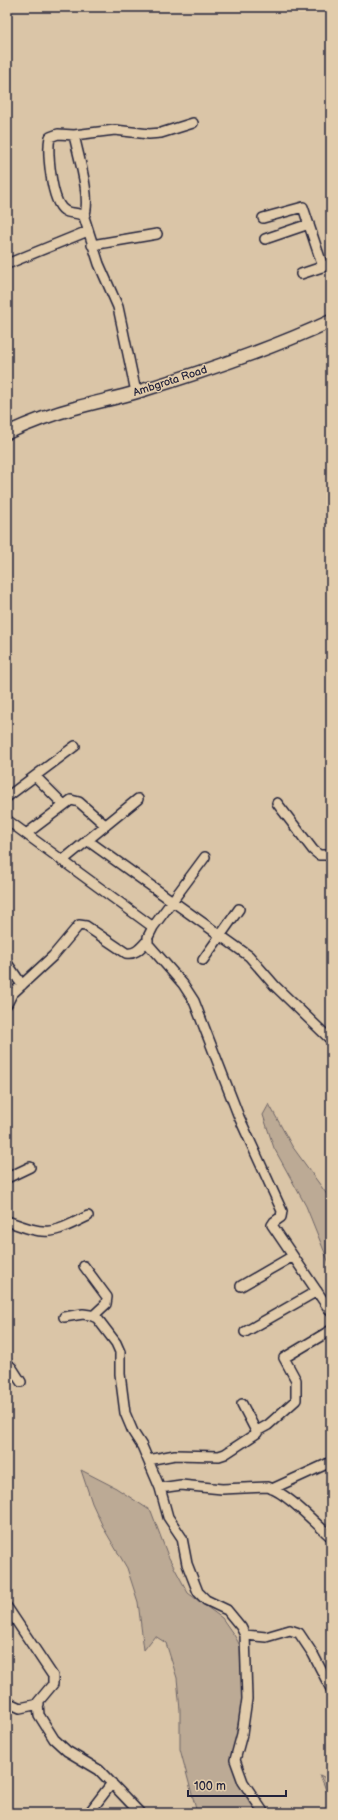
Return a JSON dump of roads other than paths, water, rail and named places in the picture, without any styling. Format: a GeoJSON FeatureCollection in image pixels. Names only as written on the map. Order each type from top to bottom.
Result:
{"type":"FeatureCollection","features":[{"type":"Feature","properties":{"kind":"main road","name":"Ambgrota Road"},"geometry":{"type":"LineString","coordinates":[[7,433],[25,425],[74,409],[136,392],[294,338],[331,321]]}},
{"type":"Feature","properties":{"kind":"street"},"geometry":{"type":"LineString","coordinates":[[136,392],[118,307],[92,245],[84,217],[78,213],[67,212],[61,208],[48,157],[50,137],[58,134],[74,135],[115,130],[148,134],[161,133],[193,123]]}},
{"type":"Feature","properties":{"kind":"street"},"geometry":{"type":"LineString","coordinates":[[74,135],[87,199],[87,211],[84,217]]}},
{"type":"Feature","properties":{"kind":"street"},"geometry":{"type":"LineString","coordinates":[[263,218],[300,206],[304,208],[309,224],[327,265],[301,274]]}},
{"type":"Feature","properties":{"kind":"street"},"geometry":{"type":"LineString","coordinates":[[265,239],[309,224]]}},
{"type":"Feature","properties":{"kind":"street"},"geometry":{"type":"LineString","coordinates":[[7,264],[88,231]]}},
{"type":"Feature","properties":{"kind":"street"},"geometry":{"type":"LineString","coordinates":[[92,245],[157,234]]}},
{"type":"Feature","properties":{"kind":"street"},"geometry":{"type":"LineString","coordinates":[[7,797],[75,746]]}},
{"type":"Feature","properties":{"kind":"street"},"geometry":{"type":"LineString","coordinates":[[34,776],[64,805]]}},
{"type":"Feature","properties":{"kind":"street"},"geometry":{"type":"LineString","coordinates":[[62,861],[138,798]]}},
{"type":"Feature","properties":{"kind":"street"},"geometry":{"type":"LineString","coordinates":[[26,834],[71,800],[75,800],[105,825]]}},
{"type":"Feature","properties":{"kind":"street"},"geometry":{"type":"LineString","coordinates":[[277,803],[313,850],[319,855],[331,855]]}},
{"type":"Feature","properties":{"kind":"street"},"geometry":{"type":"LineString","coordinates":[[8,824],[26,834],[153,927]]}},
{"type":"Feature","properties":{"kind":"street"},"geometry":{"type":"LineString","coordinates":[[87,840],[221,936],[256,963],[275,986],[331,1040]]}},
{"type":"Feature","properties":{"kind":"street"},"geometry":{"type":"LineString","coordinates":[[7,1004],[12,994],[53,956],[79,925],[86,926],[129,954],[137,951],[147,941],[153,927],[173,902],[204,857]]}},
{"type":"Feature","properties":{"kind":"street"},"geometry":{"type":"LineString","coordinates":[[203,960],[239,909]]}},
{"type":"Feature","properties":{"kind":"street"},"geometry":{"type":"LineString","coordinates":[[147,941],[150,947],[182,984],[194,1001],[240,1117],[282,1211],[281,1217],[272,1225],[331,1312]]}},
{"type":"Feature","properties":{"kind":"street"},"geometry":{"type":"LineString","coordinates":[[7,963],[22,985]]}},
{"type":"Feature","properties":{"kind":"street"},"geometry":{"type":"LineString","coordinates":[[7,1178],[30,1167]]}},
{"type":"Feature","properties":{"kind":"street"},"geometry":{"type":"LineString","coordinates":[[7,1221],[43,1232],[62,1229],[88,1216]]}},
{"type":"Feature","properties":{"kind":"street"},"geometry":{"type":"LineString","coordinates":[[241,1286],[293,1256]]}},
{"type":"Feature","properties":{"kind":"street"},"geometry":{"type":"LineString","coordinates":[[84,1266],[107,1297],[106,1304],[93,1316]]}},
{"type":"Feature","properties":{"kind":"street"},"geometry":{"type":"LineString","coordinates":[[245,1332],[317,1291]]}},
{"type":"Feature","properties":{"kind":"street"},"geometry":{"type":"LineString","coordinates":[[64,1317],[83,1314],[93,1316],[105,1328],[119,1348],[120,1374],[125,1413],[160,1488],[168,1517],[182,1538],[187,1564],[198,1592],[206,1600],[227,1610],[241,1627],[245,1635],[247,1699],[242,1734],[235,1760],[243,1782],[252,1798],[264,1813]]}},
{"type":"Feature","properties":{"kind":"street"},"geometry":{"type":"LineString","coordinates":[[148,1460],[175,1455],[219,1456],[257,1431],[296,1400],[296,1380],[284,1358],[331,1330]]}},
{"type":"Feature","properties":{"kind":"street"},"geometry":{"type":"LineString","coordinates":[[7,1363],[12,1368],[20,1382]]}},
{"type":"Feature","properties":{"kind":"street"},"geometry":{"type":"LineString","coordinates":[[242,1404],[257,1431]]}},
{"type":"Feature","properties":{"kind":"street"},"geometry":{"type":"LineString","coordinates":[[272,1489],[331,1462]]}},
{"type":"Feature","properties":{"kind":"street"},"geometry":{"type":"LineString","coordinates":[[160,1488],[181,1485],[222,1489],[268,1487],[291,1502],[331,1537]]}},
{"type":"Feature","properties":{"kind":"street"},"geometry":{"type":"LineString","coordinates":[[7,1607],[53,1676],[53,1684],[38,1704],[20,1708],[7,1702]]}},
{"type":"Feature","properties":{"kind":"street"},"geometry":{"type":"LineString","coordinates":[[245,1635],[266,1637],[290,1630],[299,1633],[310,1649],[331,1689]]}},
{"type":"Feature","properties":{"kind":"street"},"geometry":{"type":"LineString","coordinates":[[38,1704],[39,1715],[54,1739],[67,1751],[99,1770],[140,1813]]}},
{"type":"Feature","properties":{"kind":"street"},"geometry":{"type":"LineString","coordinates":[[89,1813],[112,1783]]}}]}
